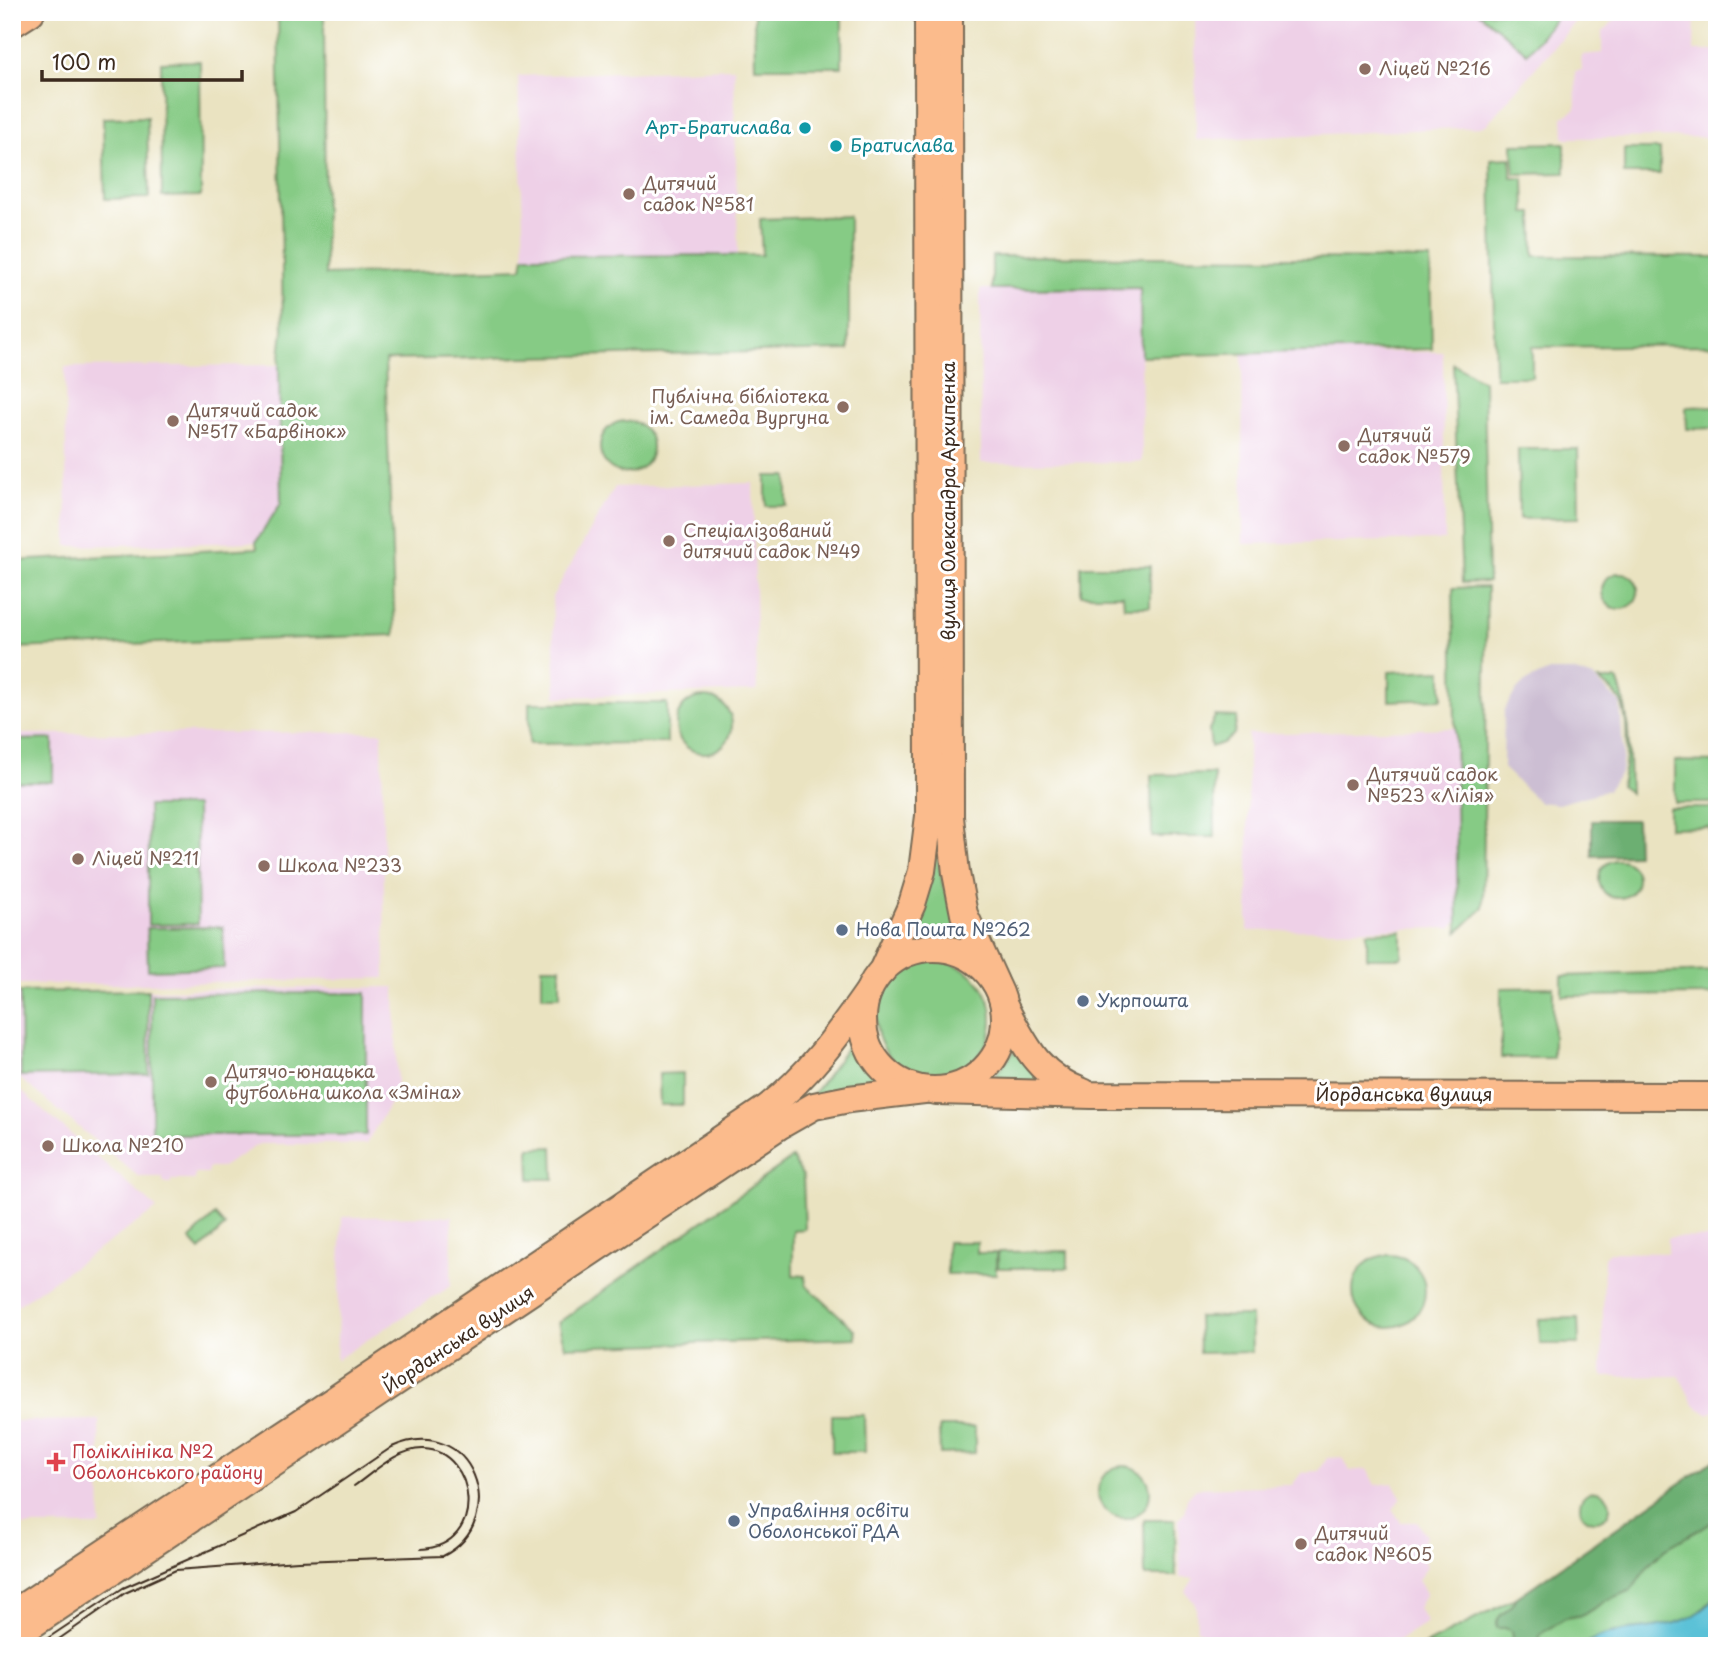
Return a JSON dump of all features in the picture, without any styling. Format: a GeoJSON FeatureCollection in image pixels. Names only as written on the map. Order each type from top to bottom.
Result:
{"type":"FeatureCollection","features":[{"type":"Feature","properties":{"kind":"main road"},"geometry":{"type":"LineString","coordinates":[[12,24],[32,12]]}},
{"type":"Feature","properties":{"kind":"main road","name":"вулиця Олександра Архипенка"},"geometry":{"type":"LineString","coordinates":[[875,982],[912,904],[922,871],[929,816],[928,12]]}},
{"type":"Feature","properties":{"kind":"main road","name":"вулиця Олександра Архипенка"},"geometry":{"type":"LineString","coordinates":[[949,12],[950,817],[964,914],[999,994]]}},
{"type":"Feature","properties":{"kind":"main road"},"geometry":{"type":"LineString","coordinates":[[930,948],[962,954],[971,959],[999,994],[1005,1018],[1001,1042],[989,1064],[960,1086],[930,1090],[897,1080],[886,1072],[873,1055],[865,1035],[863,1020],[875,982],[890,964],[908,953],[930,948]]}},
{"type":"Feature","properties":{"kind":"main road","name":"Йорданська вулиця"},"geometry":{"type":"LineString","coordinates":[[12,1614],[298,1425],[767,1108],[791,1089],[818,1060],[875,982]]}},
{"type":"Feature","properties":{"kind":"main road","name":"Йорданська вулиця"},"geometry":{"type":"LineString","coordinates":[[999,994],[1038,1063],[1062,1085],[1091,1095]]}},
{"type":"Feature","properties":{"kind":"main road","name":"Йорданська вулиця"},"geometry":{"type":"LineString","coordinates":[[12,1638],[814,1106],[849,1099],[930,1090],[1091,1095],[1717,1096]]}},
{"type":"Feature","properties":{"kind":"shaded area","name":"Ліцей №216"},"geometry":{"type":"Polygon","coordinates":[[[1195,12],[1584,12],[1486,125],[1480,127],[1196,140],[1195,12]]]}},
{"type":"Feature","properties":{"kind":"shaded area"},"geometry":{"type":"Polygon","coordinates":[[[1622,12],[1695,12],[1694,51],[1717,51],[1717,137],[1564,138],[1563,117],[1576,109],[1575,71],[1582,70],[1581,55],[1602,53],[1602,33],[1622,12]]]}},
{"type":"Feature","properties":{"kind":"shaded area","name":"Дитячий садок №581"},"geometry":{"type":"Polygon","coordinates":[[[734,68],[738,255],[524,256],[518,76],[734,68]]]}},
{"type":"Feature","properties":{"kind":"shaded area"},"geometry":{"type":"Polygon","coordinates":[[[1141,288],[1142,462],[981,463],[980,289],[1141,288]]]}},
{"type":"Feature","properties":{"kind":"shaded area","name":"Дитячий садок №579"},"geometry":{"type":"Polygon","coordinates":[[[1242,352],[1443,352],[1445,540],[1243,544],[1242,352]]]}},
{"type":"Feature","properties":{"kind":"shaded area","name":"Дитячий садок №517 «Барвінок»"},"geometry":{"type":"Polygon","coordinates":[[[279,365],[281,504],[256,542],[67,546],[65,367],[279,365]]]}},
{"type":"Feature","properties":{"kind":"shaded area","name":"Спеціалізований дитячий садок №49"},"geometry":{"type":"Polygon","coordinates":[[[753,483],[757,691],[556,697],[552,597],[615,487],[753,483]]]}},
{"type":"Feature","properties":{"kind":"shaded area"},"geometry":{"type":"Polygon","coordinates":[[[1549,671],[1572,671],[1594,678],[1620,703],[1623,753],[1621,772],[1608,790],[1558,804],[1539,802],[1503,768],[1504,710],[1525,682],[1549,671]]]}},
{"type":"Feature","properties":{"kind":"shaded area","name":"Дитячий садок №523 «Лілія»"},"geometry":{"type":"Polygon","coordinates":[[[1455,728],[1458,734],[1457,922],[1451,928],[1248,931],[1248,734],[1455,728]]]}},
{"type":"Feature","properties":{"kind":"shaded area","name":"Школа №233"},"geometry":{"type":"Polygon","coordinates":[[[382,732],[385,978],[143,984],[12,984],[12,734],[382,732]]]}},
{"type":"Feature","properties":{"kind":"shaded area","name":"Дитячо-юнацька футбольна школа «Зміна»"},"geometry":{"type":"Polygon","coordinates":[[[395,987],[397,1092],[366,1144],[259,1144],[220,1168],[208,1168],[208,1174],[195,1174],[195,1180],[171,1180],[171,1183],[163,1183],[163,1177],[139,1177],[12,1072],[12,992],[395,987]]]}},
{"type":"Feature","properties":{"kind":"shaded area","name":"Школа №210"},"geometry":{"type":"Polygon","coordinates":[[[12,1083],[157,1209],[18,1305],[12,1306],[12,1083]]]}},
{"type":"Feature","properties":{"kind":"shaded area"},"geometry":{"type":"Polygon","coordinates":[[[452,1216],[451,1286],[336,1360],[342,1217],[452,1216]]]}},
{"type":"Feature","properties":{"kind":"shaded area"},"geometry":{"type":"Polygon","coordinates":[[[1668,1237],[1717,1238],[1717,1410],[1708,1414],[1694,1405],[1679,1376],[1604,1377],[1602,1372],[1604,1257],[1609,1252],[1668,1253],[1668,1237]]]}},
{"type":"Feature","properties":{"kind":"shaded area","name":"Поліклініка №2 Оболонського району"},"geometry":{"type":"Polygon","coordinates":[[[99,1420],[101,1526],[13,1526],[12,1421],[99,1420]]]}},
{"type":"Feature","properties":{"kind":"shaded area","name":"Дитячий садок №605"},"geometry":{"type":"Polygon","coordinates":[[[1343,1457],[1350,1471],[1367,1469],[1375,1485],[1393,1483],[1401,1497],[1393,1510],[1401,1522],[1418,1522],[1426,1536],[1417,1552],[1427,1566],[1418,1580],[1426,1593],[1418,1608],[1427,1622],[1389,1646],[1209,1646],[1206,1635],[1197,1630],[1196,1606],[1186,1591],[1194,1578],[1180,1578],[1179,1519],[1184,1513],[1187,1499],[1196,1488],[1292,1485],[1302,1472],[1319,1471],[1327,1458],[1343,1457]]]}},
{"type":"Feature","properties":{"kind":"green space"},"geometry":{"type":"Polygon","coordinates":[[[278,12],[324,12],[325,275],[522,268],[524,256],[762,255],[760,219],[849,216],[849,350],[385,360],[395,635],[12,648],[12,561],[257,548],[256,542],[281,503],[279,365],[283,331],[278,12]]]}},
{"type":"Feature","properties":{"kind":"green space"},"geometry":{"type":"Polygon","coordinates":[[[754,12],[842,12],[842,67],[755,67],[754,12]]]}},
{"type":"Feature","properties":{"kind":"green space"},"geometry":{"type":"Polygon","coordinates":[[[1478,12],[1561,12],[1527,53],[1478,12]]]}},
{"type":"Feature","properties":{"kind":"green space"},"geometry":{"type":"Polygon","coordinates":[[[200,61],[201,196],[162,197],[161,62],[200,61]]]}},
{"type":"Feature","properties":{"kind":"green space"},"geometry":{"type":"Polygon","coordinates":[[[147,117],[149,198],[105,199],[103,118],[147,117]]]}},
{"type":"Feature","properties":{"kind":"green space"},"geometry":{"type":"Polygon","coordinates":[[[1565,143],[1565,173],[1514,174],[1513,144],[1565,143]]]}},
{"type":"Feature","properties":{"kind":"green space"},"geometry":{"type":"Polygon","coordinates":[[[1624,149],[1660,149],[1660,174],[1624,174],[1624,149]]]}},
{"type":"Feature","properties":{"kind":"green space"},"geometry":{"type":"Polygon","coordinates":[[[1511,158],[1511,178],[1524,178],[1525,213],[1533,213],[1534,256],[1717,257],[1717,345],[1532,347],[1532,377],[1495,377],[1491,159],[1511,158]]]}},
{"type":"Feature","properties":{"kind":"green space"},"geometry":{"type":"Polygon","coordinates":[[[992,256],[1430,259],[1432,349],[1141,356],[1140,288],[992,289],[992,256]]]}},
{"type":"Feature","properties":{"kind":"green space"},"geometry":{"type":"Polygon","coordinates":[[[1453,363],[1484,382],[1488,582],[1462,583],[1453,363]]]}},
{"type":"Feature","properties":{"kind":"green space"},"geometry":{"type":"Polygon","coordinates":[[[1717,406],[1717,428],[1687,429],[1686,407],[1717,406]]]}},
{"type":"Feature","properties":{"kind":"green space"},"geometry":{"type":"Polygon","coordinates":[[[626,421],[636,423],[644,429],[650,437],[650,457],[644,465],[636,471],[626,473],[616,471],[608,465],[602,457],[600,447],[602,437],[608,429],[616,423],[626,421]]]}},
{"type":"Feature","properties":{"kind":"green space"},"geometry":{"type":"Polygon","coordinates":[[[1518,449],[1578,449],[1579,518],[1519,519],[1518,449]]]}},
{"type":"Feature","properties":{"kind":"green space"},"geometry":{"type":"Polygon","coordinates":[[[766,476],[787,476],[787,506],[766,506],[766,476]]]}},
{"type":"Feature","properties":{"kind":"green space"},"geometry":{"type":"Polygon","coordinates":[[[1081,566],[1150,566],[1150,607],[1124,607],[1123,595],[1081,595],[1081,566]]]}},
{"type":"Feature","properties":{"kind":"green space"},"geometry":{"type":"Polygon","coordinates":[[[1620,573],[1633,578],[1638,591],[1633,604],[1620,609],[1607,604],[1602,591],[1607,578],[1620,573]]]}},
{"type":"Feature","properties":{"kind":"green space"},"geometry":{"type":"Polygon","coordinates":[[[1487,587],[1483,908],[1458,932],[1453,588],[1487,587]]]}},
{"type":"Feature","properties":{"kind":"green space"},"geometry":{"type":"Polygon","coordinates":[[[1442,670],[1442,699],[1389,701],[1389,672],[1442,670]]]}},
{"type":"Feature","properties":{"kind":"green space"},"geometry":{"type":"Polygon","coordinates":[[[1599,680],[1617,680],[1622,693],[1628,736],[1630,793],[1620,786],[1627,745],[1622,704],[1599,680]]]}},
{"type":"Feature","properties":{"kind":"green space"},"geometry":{"type":"Polygon","coordinates":[[[698,697],[710,697],[720,701],[728,709],[732,725],[728,741],[720,749],[710,753],[698,753],[688,749],[680,741],[676,731],[676,719],[680,709],[688,701],[698,697]]]}},
{"type":"Feature","properties":{"kind":"green space"},"geometry":{"type":"Polygon","coordinates":[[[529,703],[667,703],[667,743],[529,744],[529,703]]]}},
{"type":"Feature","properties":{"kind":"green space"},"geometry":{"type":"Polygon","coordinates":[[[1215,716],[1237,717],[1234,734],[1225,742],[1211,747],[1209,730],[1215,716]]]}},
{"type":"Feature","properties":{"kind":"green space"},"geometry":{"type":"Polygon","coordinates":[[[53,739],[53,782],[12,782],[12,740],[53,739]]]}},
{"type":"Feature","properties":{"kind":"green space"},"geometry":{"type":"Polygon","coordinates":[[[1675,761],[1717,762],[1717,803],[1675,803],[1675,761]]]}},
{"type":"Feature","properties":{"kind":"green space"},"geometry":{"type":"Polygon","coordinates":[[[1214,774],[1215,837],[1152,837],[1151,775],[1214,774]]]}},
{"type":"Feature","properties":{"kind":"green space"},"geometry":{"type":"Polygon","coordinates":[[[148,806],[196,806],[197,861],[149,862],[148,806]]]}},
{"type":"Feature","properties":{"kind":"green space"},"geometry":{"type":"Polygon","coordinates":[[[1669,808],[1717,808],[1717,947],[1712,947],[1710,827],[1669,828],[1669,808]]]}},
{"type":"Feature","properties":{"kind":"green space"},"geometry":{"type":"Polygon","coordinates":[[[1592,820],[1636,820],[1637,855],[1592,856],[1592,820]]]}},
{"type":"Feature","properties":{"kind":"green space"},"geometry":{"type":"Polygon","coordinates":[[[936,851],[943,885],[964,943],[934,936],[903,943],[936,851]]]}},
{"type":"Feature","properties":{"kind":"green space"},"geometry":{"type":"Polygon","coordinates":[[[1618,860],[1631,866],[1637,879],[1631,892],[1618,898],[1605,892],[1599,879],[1605,866],[1618,860]]]}},
{"type":"Feature","properties":{"kind":"green space"},"geometry":{"type":"Polygon","coordinates":[[[148,864],[197,864],[198,924],[148,925],[148,864]]]}},
{"type":"Feature","properties":{"kind":"green space"},"geometry":{"type":"Polygon","coordinates":[[[223,927],[224,968],[148,970],[147,928],[223,927]]]}},
{"type":"Feature","properties":{"kind":"green space"},"geometry":{"type":"Polygon","coordinates":[[[1402,931],[1402,958],[1367,958],[1367,932],[1402,931]]]}},
{"type":"Feature","properties":{"kind":"green space"},"geometry":{"type":"Polygon","coordinates":[[[934,961],[956,966],[975,978],[987,997],[992,1019],[987,1041],[975,1060],[956,1072],[934,1077],[912,1072],[893,1060],[881,1041],[876,1019],[881,997],[893,978],[912,966],[934,961]]]}},
{"type":"Feature","properties":{"kind":"green space"},"geometry":{"type":"Polygon","coordinates":[[[542,967],[560,967],[560,996],[542,996],[542,967]]]}},
{"type":"Feature","properties":{"kind":"green space"},"geometry":{"type":"Polygon","coordinates":[[[1717,971],[1717,995],[1562,996],[1562,976],[1717,971]]]}},
{"type":"Feature","properties":{"kind":"green space"},"geometry":{"type":"Polygon","coordinates":[[[1553,987],[1553,1058],[1501,1058],[1501,988],[1553,987]]]}},
{"type":"Feature","properties":{"kind":"green space"},"geometry":{"type":"Polygon","coordinates":[[[148,990],[149,1074],[21,1076],[20,992],[148,990]]]}},
{"type":"Feature","properties":{"kind":"green space"},"geometry":{"type":"Polygon","coordinates":[[[366,993],[366,1135],[152,1135],[152,994],[366,993]]]}},
{"type":"Feature","properties":{"kind":"green space"},"geometry":{"type":"Polygon","coordinates":[[[854,1034],[865,1065],[886,1087],[808,1101],[841,1056],[854,1034]]]}},
{"type":"Feature","properties":{"kind":"green space"},"geometry":{"type":"Polygon","coordinates":[[[1014,1051],[1058,1089],[987,1087],[1014,1051]]]}},
{"type":"Feature","properties":{"kind":"green space"},"geometry":{"type":"Polygon","coordinates":[[[683,1073],[683,1105],[660,1105],[659,1074],[683,1073]]]}},
{"type":"Feature","properties":{"kind":"green space"},"geometry":{"type":"Polygon","coordinates":[[[553,1147],[554,1179],[530,1179],[529,1148],[553,1147]]]}},
{"type":"Feature","properties":{"kind":"green space"},"geometry":{"type":"Polygon","coordinates":[[[792,1158],[803,1176],[805,1229],[793,1230],[793,1275],[805,1276],[806,1285],[855,1330],[856,1338],[565,1347],[558,1323],[792,1158]]]}},
{"type":"Feature","properties":{"kind":"green space"},"geometry":{"type":"Polygon","coordinates":[[[215,1215],[225,1226],[200,1250],[190,1239],[215,1215]]]}},
{"type":"Feature","properties":{"kind":"green space"},"geometry":{"type":"Polygon","coordinates":[[[947,1242],[977,1242],[977,1253],[996,1253],[996,1274],[947,1274],[947,1242]]]}},
{"type":"Feature","properties":{"kind":"green space"},"geometry":{"type":"Polygon","coordinates":[[[1068,1251],[1068,1268],[998,1268],[998,1252],[1068,1251]]]}},
{"type":"Feature","properties":{"kind":"green space"},"geometry":{"type":"Polygon","coordinates":[[[1389,1255],[1403,1258],[1415,1265],[1422,1277],[1425,1291],[1422,1305],[1415,1317],[1403,1324],[1389,1327],[1375,1324],[1363,1317],[1356,1305],[1353,1291],[1356,1277],[1363,1265],[1375,1258],[1389,1255]]]}},
{"type":"Feature","properties":{"kind":"green space"},"geometry":{"type":"Polygon","coordinates":[[[1251,1316],[1252,1352],[1199,1353],[1198,1317],[1251,1316]]]}},
{"type":"Feature","properties":{"kind":"green space"},"geometry":{"type":"Polygon","coordinates":[[[1578,1318],[1579,1344],[1540,1344],[1539,1319],[1578,1318]]]}},
{"type":"Feature","properties":{"kind":"green space"},"geometry":{"type":"Polygon","coordinates":[[[832,1415],[864,1415],[865,1452],[832,1452],[832,1415]]]}},
{"type":"Feature","properties":{"kind":"green space"},"geometry":{"type":"Polygon","coordinates":[[[939,1427],[975,1427],[975,1453],[940,1454],[939,1427]]]}},
{"type":"Feature","properties":{"kind":"green space"},"geometry":{"type":"Polygon","coordinates":[[[1717,1458],[1717,1519],[1665,1549],[1630,1591],[1607,1600],[1583,1615],[1565,1618],[1539,1635],[1538,1646],[1496,1646],[1508,1645],[1513,1637],[1512,1632],[1505,1628],[1497,1628],[1497,1622],[1516,1598],[1717,1458]]]}},
{"type":"Feature","properties":{"kind":"green space"},"geometry":{"type":"Polygon","coordinates":[[[1717,1460],[1717,1595],[1695,1617],[1663,1627],[1611,1633],[1580,1646],[1423,1646],[1516,1598],[1717,1460]]]}},
{"type":"Feature","properties":{"kind":"green space"},"geometry":{"type":"Polygon","coordinates":[[[1124,1466],[1134,1468],[1142,1474],[1148,1482],[1148,1502],[1142,1510],[1134,1516],[1124,1518],[1114,1516],[1106,1510],[1100,1502],[1098,1492],[1100,1482],[1106,1474],[1114,1468],[1124,1466]]]}},
{"type":"Feature","properties":{"kind":"green space"},"geometry":{"type":"Polygon","coordinates":[[[1595,1491],[1606,1495],[1610,1506],[1606,1517],[1595,1521],[1584,1517],[1580,1506],[1584,1495],[1595,1491]]]}},
{"type":"Feature","properties":{"kind":"green space"},"geometry":{"type":"Polygon","coordinates":[[[1144,1520],[1175,1520],[1176,1576],[1145,1576],[1144,1520]]]}},
{"type":"Feature","properties":{"kind":"water"},"geometry":{"type":"Polygon","coordinates":[[[1717,1595],[1717,1646],[1580,1646],[1607,1634],[1682,1621],[1707,1607],[1717,1595]]]}},
{"type":"Feature","properties":{"kind":"tram line"},"geometry":{"type":"LineString","coordinates":[[36,1646],[123,1588],[296,1512],[392,1447],[420,1440],[444,1444],[462,1456],[474,1475],[479,1497],[476,1519],[464,1540],[443,1556],[298,1561],[176,1570],[125,1593],[49,1646]]}},
{"type":"Feature","properties":{"kind":"tram line"},"geometry":{"type":"LineString","coordinates":[[354,1486],[387,1462],[414,1450],[424,1449],[442,1454],[455,1465],[464,1481],[466,1517],[457,1532],[443,1544],[421,1549]]}},
{"type":"Feature","properties":{"kind":"place","name":"Ліцей №216"},"geometry":{"type":"Point","coordinates":[1365,69]}},
{"type":"Feature","properties":{"kind":"place","name":"Арт-Братислава"},"geometry":{"type":"Point","coordinates":[805,128]}},
{"type":"Feature","properties":{"kind":"place","name":"Братислава"},"geometry":{"type":"Point","coordinates":[836,146]}},
{"type":"Feature","properties":{"kind":"place","name":"Дитячий садок №581"},"geometry":{"type":"Point","coordinates":[629,194]}},
{"type":"Feature","properties":{"kind":"place","name":"Публічна бібліотека ім. Самеда Вургуна"},"geometry":{"type":"Point","coordinates":[843,407]}},
{"type":"Feature","properties":{"kind":"place","name":"Дитячий садок №517 «Барвінок»"},"geometry":{"type":"Point","coordinates":[173,421]}},
{"type":"Feature","properties":{"kind":"place","name":"Дитячий садок №579"},"geometry":{"type":"Point","coordinates":[1344,446]}},
{"type":"Feature","properties":{"kind":"place","name":"Спеціалізований дитячий садок №49"},"geometry":{"type":"Point","coordinates":[669,541]}},
{"type":"Feature","properties":{"kind":"place","name":"Дитячий садок №523 «Лілія»"},"geometry":{"type":"Point","coordinates":[1353,785]}},
{"type":"Feature","properties":{"kind":"place","name":"Ліцей №211"},"geometry":{"type":"Point","coordinates":[78,859]}},
{"type":"Feature","properties":{"kind":"place","name":"Школа №233"},"geometry":{"type":"Point","coordinates":[264,866]}},
{"type":"Feature","properties":{"kind":"place","name":"Нова Пошта №262"},"geometry":{"type":"Point","coordinates":[842,930]}},
{"type":"Feature","properties":{"kind":"place","name":"Укрпошта"},"geometry":{"type":"Point","coordinates":[1083,1001]}},
{"type":"Feature","properties":{"kind":"place","name":"Дитячо-юнацька футбольна школа «Зміна»"},"geometry":{"type":"Point","coordinates":[211,1082]}},
{"type":"Feature","properties":{"kind":"place","name":"Школа №210"},"geometry":{"type":"Point","coordinates":[48,1146]}},
{"type":"Feature","properties":{"kind":"place","name":"Поліклініка №2 Оболонського району"},"geometry":{"type":"Point","coordinates":[56,1462]}},
{"type":"Feature","properties":{"kind":"place","name":"Управління освіти Оболонської РДА"},"geometry":{"type":"Point","coordinates":[734,1521]}},
{"type":"Feature","properties":{"kind":"place","name":"Дитячий садок №605"},"geometry":{"type":"Point","coordinates":[1301,1544]}}]}
